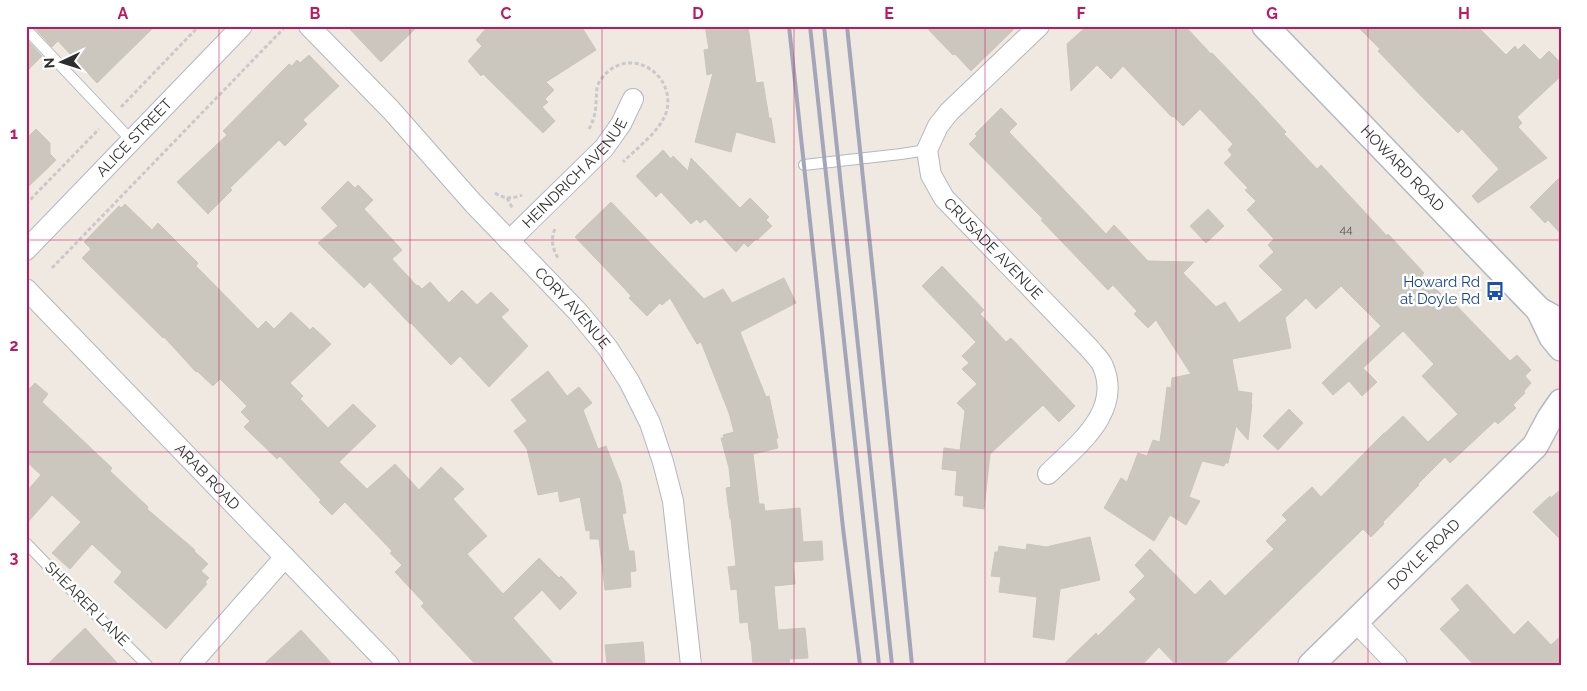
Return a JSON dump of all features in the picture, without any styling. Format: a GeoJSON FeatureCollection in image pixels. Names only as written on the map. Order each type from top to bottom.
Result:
{"type":"FeatureCollection","features":[{"type":"Feature","properties":{"kind":"street","name":"ALICE STREET"},"geometry":{"type":"LineString","coordinates":[[26,250],[242,26]]}},
{"type":"Feature","properties":{"kind":"street","name":"CORY AVENUE"},"geometry":{"type":"LineString","coordinates":[[309,26],[391,110],[473,203],[578,312],[607,347],[629,382],[650,423],[673,501],[692,665]]}},
{"type":"Feature","properties":{"kind":"street"},"geometry":{"type":"LineString","coordinates":[[927,150],[938,126],[949,112],[1040,26]]}},
{"type":"Feature","properties":{"kind":"street","name":"HOWARD ROAD"},"geometry":{"type":"LineString","coordinates":[[1265,26],[1539,310],[1561,322]]}},
{"type":"Feature","properties":{"kind":"street","name":"HEINDRICH AVENUE"},"geometry":{"type":"LineString","coordinates":[[509,241],[604,148],[621,124],[633,99]]}},
{"type":"Feature","properties":{"kind":"street","name":"CRUSADE AVENUE"},"geometry":{"type":"LineString","coordinates":[[927,150],[931,175],[944,198],[1090,349],[1101,363],[1107,382],[1105,407],[1094,429],[1048,474]]}},
{"type":"Feature","properties":{"kind":"street","name":"ARAB ROAD"},"geometry":{"type":"LineString","coordinates":[[26,289],[389,665]]}},
{"type":"Feature","properties":{"kind":"street","name":"HOWARD ROAD"},"geometry":{"type":"LineString","coordinates":[[1539,310],[1552,337],[1561,348]]}},
{"type":"Feature","properties":{"kind":"street","name":"DOYLE ROAD"},"geometry":{"type":"LineString","coordinates":[[1312,665],[1535,446],[1561,402]]}},
{"type":"Feature","properties":{"kind":"street","name":"DOYLE ROAD"},"geometry":{"type":"LineString","coordinates":[[1535,446],[1561,435]]}},
{"type":"Feature","properties":{"kind":"street"},"geometry":{"type":"LineString","coordinates":[[190,665],[285,557]]}},
{"type":"Feature","properties":{"kind":"street"},"geometry":{"type":"LineString","coordinates":[[1356,622],[1397,665]]}},
{"type":"Feature","properties":{"kind":"lane"},"geometry":{"type":"LineString","coordinates":[[26,29],[132,141]]}},
{"type":"Feature","properties":{"kind":"lane"},"geometry":{"type":"LineString","coordinates":[[804,165],[927,150]]}},
{"type":"Feature","properties":{"kind":"lane","name":"SHEARER LANE"},"geometry":{"type":"LineString","coordinates":[[26,543],[147,665]]}},
{"type":"Feature","properties":{"kind":"path"},"geometry":{"type":"LineString","coordinates":[[52,268],[286,26]]}},
{"type":"Feature","properties":{"kind":"path"},"geometry":{"type":"LineString","coordinates":[[587,132],[594,114],[598,85],[607,72],[622,64],[630,63],[647,66],[656,73],[665,91],[667,101],[666,112],[653,132],[618,166]]}},
{"type":"Feature","properties":{"kind":"path"},"geometry":{"type":"LineString","coordinates":[[490,188],[500,196],[507,198],[521,196],[528,192]]}},
{"type":"Feature","properties":{"kind":"path"},"geometry":{"type":"LineString","coordinates":[[557,226],[552,236],[552,243],[559,259]]}},
{"type":"Feature","properties":{"kind":"building"},"geometry":{"type":"Polygon","coordinates":[[[33,26],[155,26],[97,83],[58,41],[52,47],[33,26]]]}},
{"type":"Feature","properties":{"kind":"building"},"geometry":{"type":"Polygon","coordinates":[[[347,26],[418,26],[381,62],[347,26]]]}},
{"type":"Feature","properties":{"kind":"building"},"geometry":{"type":"Polygon","coordinates":[[[488,26],[581,26],[596,50],[546,82],[554,90],[545,99],[548,102],[542,107],[555,121],[543,133],[483,74],[481,76],[468,61],[482,46],[476,40],[488,26]]]}},
{"type":"Feature","properties":{"kind":"building"},"geometry":{"type":"Polygon","coordinates":[[[705,26],[748,26],[756,83],[763,82],[775,143],[736,132],[731,152],[695,142],[713,73],[707,75],[704,50],[709,49],[705,26]]]}},
{"type":"Feature","properties":{"kind":"building"},"geometry":{"type":"Polygon","coordinates":[[[925,26],[1017,26],[971,71],[925,26]]]}},
{"type":"Feature","properties":{"kind":"building"},"geometry":{"type":"Polygon","coordinates":[[[1087,26],[1185,26],[1255,98],[1286,132],[1284,134],[1317,169],[1321,165],[1387,236],[1388,234],[1424,273],[1422,275],[1449,302],[1451,300],[1510,361],[1517,355],[1531,370],[1525,376],[1531,383],[1524,391],[1525,393],[1513,405],[1516,408],[1498,424],[1495,421],[1450,463],[1445,457],[1371,537],[1363,529],[1223,665],[1176,665],[1159,647],[1142,665],[1063,665],[1096,633],[1098,636],[1136,599],[1129,592],[1145,576],[1135,565],[1150,549],[1195,595],[1210,580],[1225,596],[1274,549],[1266,541],[1287,520],[1282,515],[1312,487],[1321,497],[1403,416],[1428,442],[1458,414],[1422,376],[1434,364],[1403,331],[1363,368],[1377,382],[1362,396],[1349,381],[1333,395],[1322,383],[1381,326],[1341,286],[1316,309],[1306,298],[1285,318],[1291,348],[1232,359],[1238,391],[1252,393],[1248,440],[1236,426],[1228,463],[1225,463],[1224,466],[1202,461],[1189,497],[1200,501],[1186,525],[1170,515],[1154,541],[1104,508],[1121,478],[1127,482],[1138,453],[1147,456],[1153,440],[1160,442],[1167,387],[1171,388],[1172,378],[1191,374],[1156,320],[1148,328],[1134,314],[1137,311],[1113,285],[1108,290],[1041,220],[1043,219],[969,144],[977,136],[975,134],[1001,108],[1017,124],[1009,132],[1106,234],[1114,225],[1148,261],[1194,262],[1183,273],[1216,307],[1225,302],[1239,323],[1283,290],[1259,266],[1274,252],[1268,245],[1274,239],[1247,210],[1256,201],[1245,190],[1248,188],[1224,163],[1232,155],[1228,150],[1233,144],[1200,109],[1183,126],[1123,66],[1111,79],[1097,65],[1071,91],[1067,44],[1087,26]]]}},
{"type":"Feature","properties":{"kind":"building"},"geometry":{"type":"Polygon","coordinates":[[[1357,26],[1477,26],[1506,55],[1515,46],[1518,50],[1524,44],[1540,60],[1549,51],[1561,63],[1561,76],[1517,117],[1522,123],[1518,127],[1547,158],[1478,203],[1472,196],[1499,169],[1462,129],[1458,133],[1425,100],[1357,26]]]}},
{"type":"Feature","properties":{"kind":"building"},"geometry":{"type":"Polygon","coordinates":[[[26,39],[42,56],[26,72],[26,39]]]}},
{"type":"Feature","properties":{"kind":"building"},"geometry":{"type":"Polygon","coordinates":[[[309,55],[339,86],[303,120],[307,124],[285,146],[279,140],[230,188],[232,190],[208,214],[177,182],[227,135],[223,131],[289,64],[292,66],[297,60],[300,63],[309,55]]]}},
{"type":"Feature","properties":{"kind":"building"},"geometry":{"type":"Polygon","coordinates":[[[36,129],[50,143],[50,154],[56,160],[26,189],[26,139],[36,129]]]}},
{"type":"Feature","properties":{"kind":"building"},"geometry":{"type":"Polygon","coordinates":[[[663,150],[671,159],[673,156],[688,171],[691,158],[740,208],[750,198],[769,217],[766,220],[772,226],[748,247],[744,243],[736,252],[705,219],[700,223],[697,219],[691,224],[661,192],[656,197],[636,176],[663,150]]]}},
{"type":"Feature","properties":{"kind":"building"},"geometry":{"type":"Polygon","coordinates":[[[1561,176],[1561,234],[1548,220],[1545,223],[1530,207],[1561,176]]]}},
{"type":"Feature","properties":{"kind":"building"},"geometry":{"type":"Polygon","coordinates":[[[348,181],[355,188],[358,185],[373,200],[364,209],[402,250],[392,259],[417,286],[422,289],[430,282],[449,303],[462,290],[477,305],[491,292],[509,310],[501,317],[528,346],[489,387],[460,356],[451,365],[370,282],[364,288],[318,243],[338,226],[321,208],[348,181]]]}},
{"type":"Feature","properties":{"kind":"building"},"geometry":{"type":"Polygon","coordinates":[[[611,202],[704,299],[723,289],[732,303],[784,278],[796,303],[740,332],[766,397],[769,396],[778,438],[776,439],[778,448],[753,454],[759,504],[764,504],[765,511],[800,508],[803,542],[822,541],[823,560],[793,562],[795,584],[774,586],[778,630],[805,628],[808,658],[789,659],[790,665],[753,665],[748,622],[740,623],[737,589],[731,590],[728,567],[736,566],[726,488],[731,487],[729,468],[721,438],[724,438],[723,435],[734,432],[729,413],[701,342],[697,344],[670,298],[662,305],[660,303],[647,316],[629,298],[631,296],[623,287],[575,237],[611,202]]]}},
{"type":"Feature","properties":{"kind":"building"},"geometry":{"type":"Polygon","coordinates":[[[125,204],[152,230],[158,223],[198,263],[196,266],[258,329],[266,321],[274,329],[291,312],[310,330],[313,327],[331,344],[290,383],[303,396],[300,399],[328,428],[353,404],[376,426],[339,462],[367,489],[395,464],[419,490],[441,467],[464,489],[453,499],[487,536],[467,554],[503,594],[539,558],[559,578],[561,576],[577,593],[560,610],[542,590],[513,618],[555,665],[476,665],[421,606],[424,603],[395,572],[402,565],[390,553],[392,551],[345,502],[332,515],[319,502],[321,500],[280,456],[277,459],[244,427],[250,421],[241,412],[247,406],[220,379],[213,386],[196,372],[164,337],[82,258],[91,249],[84,242],[119,206],[121,208],[125,204]]]}},
{"type":"Feature","properties":{"kind":"building"},"geometry":{"type":"Polygon","coordinates":[[[1208,209],[1224,226],[1206,243],[1190,226],[1208,209]]]}},
{"type":"Feature","properties":{"kind":"building"},"geometry":{"type":"Polygon","coordinates":[[[942,266],[984,310],[980,314],[1006,342],[1011,338],[1075,406],[1059,422],[1043,405],[990,454],[984,509],[963,506],[964,496],[955,495],[957,471],[942,469],[944,448],[960,450],[965,411],[957,403],[977,384],[962,369],[969,363],[962,356],[976,342],[922,286],[942,266]]]}},
{"type":"Feature","properties":{"kind":"building"},"geometry":{"type":"Polygon","coordinates":[[[548,371],[567,396],[579,387],[592,403],[583,410],[598,449],[606,446],[621,484],[626,513],[622,514],[629,551],[634,551],[636,571],[630,572],[631,587],[605,590],[599,539],[590,539],[590,530],[586,531],[580,497],[560,502],[558,491],[538,495],[527,449],[514,431],[527,421],[511,400],[548,371]]]}},
{"type":"Feature","properties":{"kind":"building"},"geometry":{"type":"Polygon","coordinates":[[[35,383],[48,394],[42,402],[112,468],[110,471],[148,507],[147,509],[195,550],[208,564],[201,571],[209,578],[205,582],[207,584],[166,629],[114,582],[122,572],[92,544],[70,569],[52,553],[81,522],[52,495],[26,524],[26,492],[41,475],[26,461],[26,388],[28,390],[35,383]]]}},
{"type":"Feature","properties":{"kind":"building"},"geometry":{"type":"Polygon","coordinates":[[[1289,409],[1303,423],[1278,450],[1263,436],[1289,409]]]}},
{"type":"Feature","properties":{"kind":"building"},"geometry":{"type":"Polygon","coordinates":[[[1561,489],[1561,540],[1533,512],[1550,496],[1551,498],[1561,489]]]}},
{"type":"Feature","properties":{"kind":"building"},"geometry":{"type":"Polygon","coordinates":[[[1090,537],[1100,580],[1060,589],[1054,640],[1033,637],[1037,597],[999,592],[1001,577],[991,576],[995,552],[998,552],[999,546],[1026,550],[1027,544],[1046,547],[1090,537]]]}},
{"type":"Feature","properties":{"kind":"building"},"geometry":{"type":"Polygon","coordinates":[[[1467,584],[1514,635],[1528,621],[1551,645],[1561,636],[1561,665],[1474,665],[1440,629],[1460,610],[1451,599],[1467,584]]]}},
{"type":"Feature","properties":{"kind":"building"},"geometry":{"type":"Polygon","coordinates":[[[85,628],[119,665],[47,665],[85,628]]]}},
{"type":"Feature","properties":{"kind":"building"},"geometry":{"type":"Polygon","coordinates":[[[301,630],[333,665],[263,665],[301,630]]]}},
{"type":"Feature","properties":{"kind":"building"},"geometry":{"type":"Polygon","coordinates":[[[643,642],[645,665],[607,664],[605,645],[643,642]]]}},
{"type":"Feature","properties":{"kind":"railway"},"geometry":{"type":"LineString","coordinates":[[789,26],[843,528],[860,665]]}},
{"type":"Feature","properties":{"kind":"railway"},"geometry":{"type":"LineString","coordinates":[[810,26],[879,665]]}},
{"type":"Feature","properties":{"kind":"railway"},"geometry":{"type":"LineString","coordinates":[[824,26],[892,665]]}},
{"type":"Feature","properties":{"kind":"railway"},"geometry":{"type":"LineString","coordinates":[[847,26],[912,665]]}},
{"type":"Feature","properties":{"kind":"place","name":"Howard Rd at Doyle Rd"},"geometry":{"type":"Point","coordinates":[1495,291]}}]}
